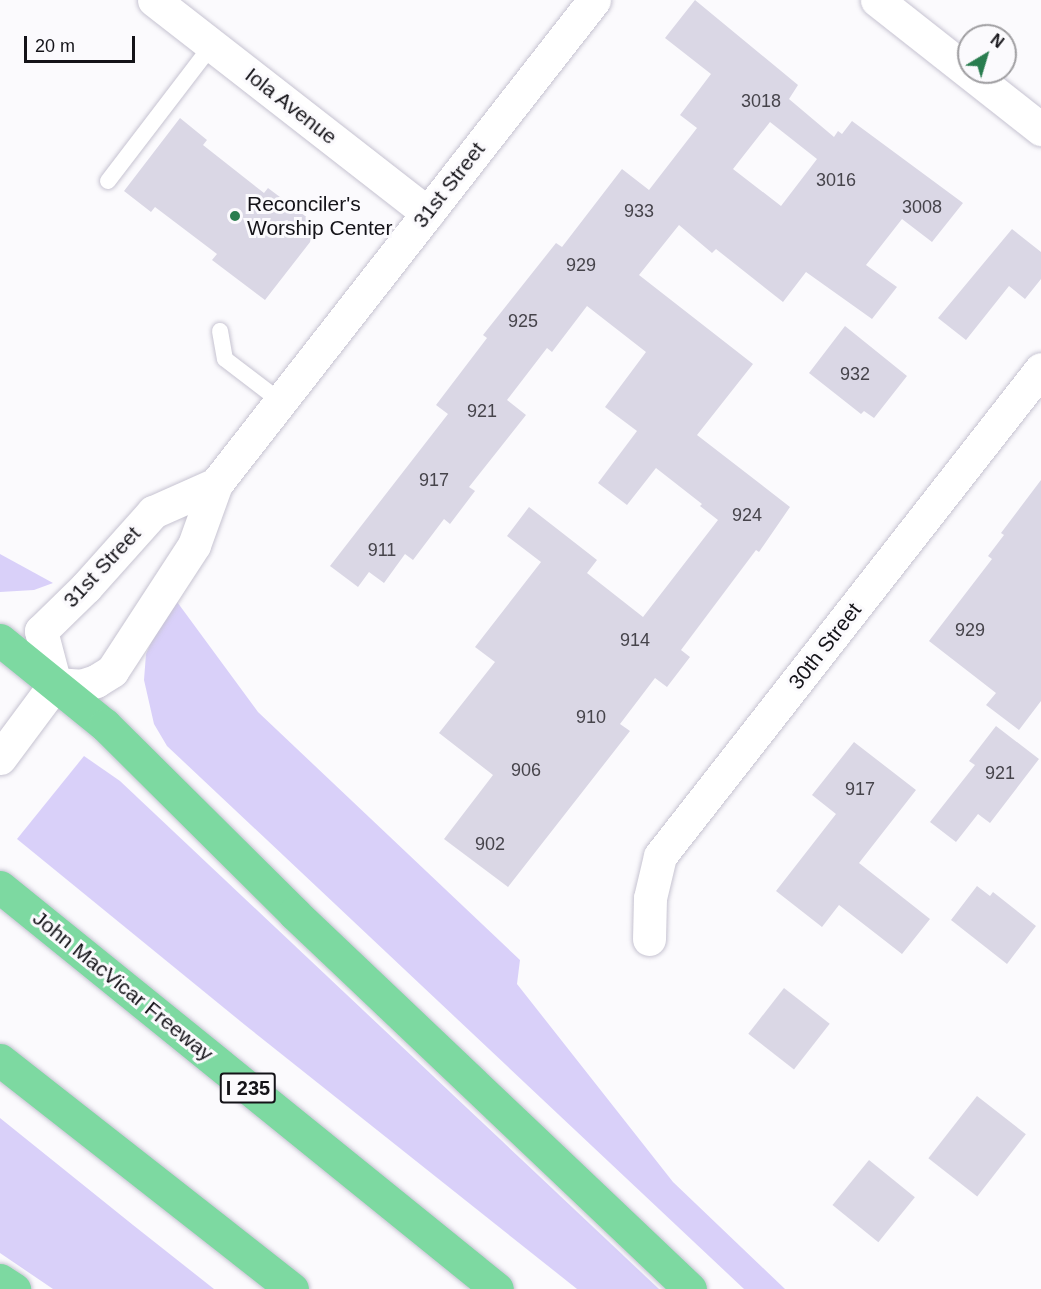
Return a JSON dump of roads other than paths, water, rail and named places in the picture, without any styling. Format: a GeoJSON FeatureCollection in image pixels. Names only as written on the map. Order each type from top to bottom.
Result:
{"type":"FeatureCollection","features":[{"type":"Feature","properties":{"kind":"highway"},"geometry":{"type":"LineString","coordinates":[[0,640],[105,724],[303,921],[690,1289]]}},
{"type":"Feature","properties":{"kind":"highway","name":"John MacVicar Freeway"},"geometry":{"type":"LineString","coordinates":[[0,886],[497,1289]]}},
{"type":"Feature","properties":{"kind":"highway"},"geometry":{"type":"LineString","coordinates":[[0,1060],[292,1289]]}},
{"type":"Feature","properties":{"kind":"highway"},"geometry":{"type":"LineString","coordinates":[[0,1280],[14,1289]]}},
{"type":"Feature","properties":{"kind":"main road","name":"Iola Avenue"},"geometry":{"type":"LineString","coordinates":[[154,0],[428,213]]}},
{"type":"Feature","properties":{"kind":"main road","name":"31st Street"},"geometry":{"type":"LineString","coordinates":[[216,484],[153,512],[86,587],[41,631],[55,684],[81,686],[96,681],[112,671],[194,545],[216,484],[594,0]]}},
{"type":"Feature","properties":{"kind":"main road"},"geometry":{"type":"LineString","coordinates":[[877,0],[1041,129]]}},
{"type":"Feature","properties":{"kind":"main road","name":"30th Street"},"geometry":{"type":"LineString","coordinates":[[649,939],[650,898],[660,856],[1041,369]]}},
{"type":"Feature","properties":{"kind":"main road"},"geometry":{"type":"LineString","coordinates":[[3,755],[55,684]]}},
{"type":"Feature","properties":{"kind":"lane"},"geometry":{"type":"LineString","coordinates":[[108,181],[213,45]]}},
{"type":"Feature","properties":{"kind":"lane"},"geometry":{"type":"LineString","coordinates":[[220,331],[225,359],[280,401]]}},
{"type":"Feature","properties":{"kind":"place","name":"Reconciler's Worship Center"},"geometry":{"type":"Point","coordinates":[235,216]}}]}
